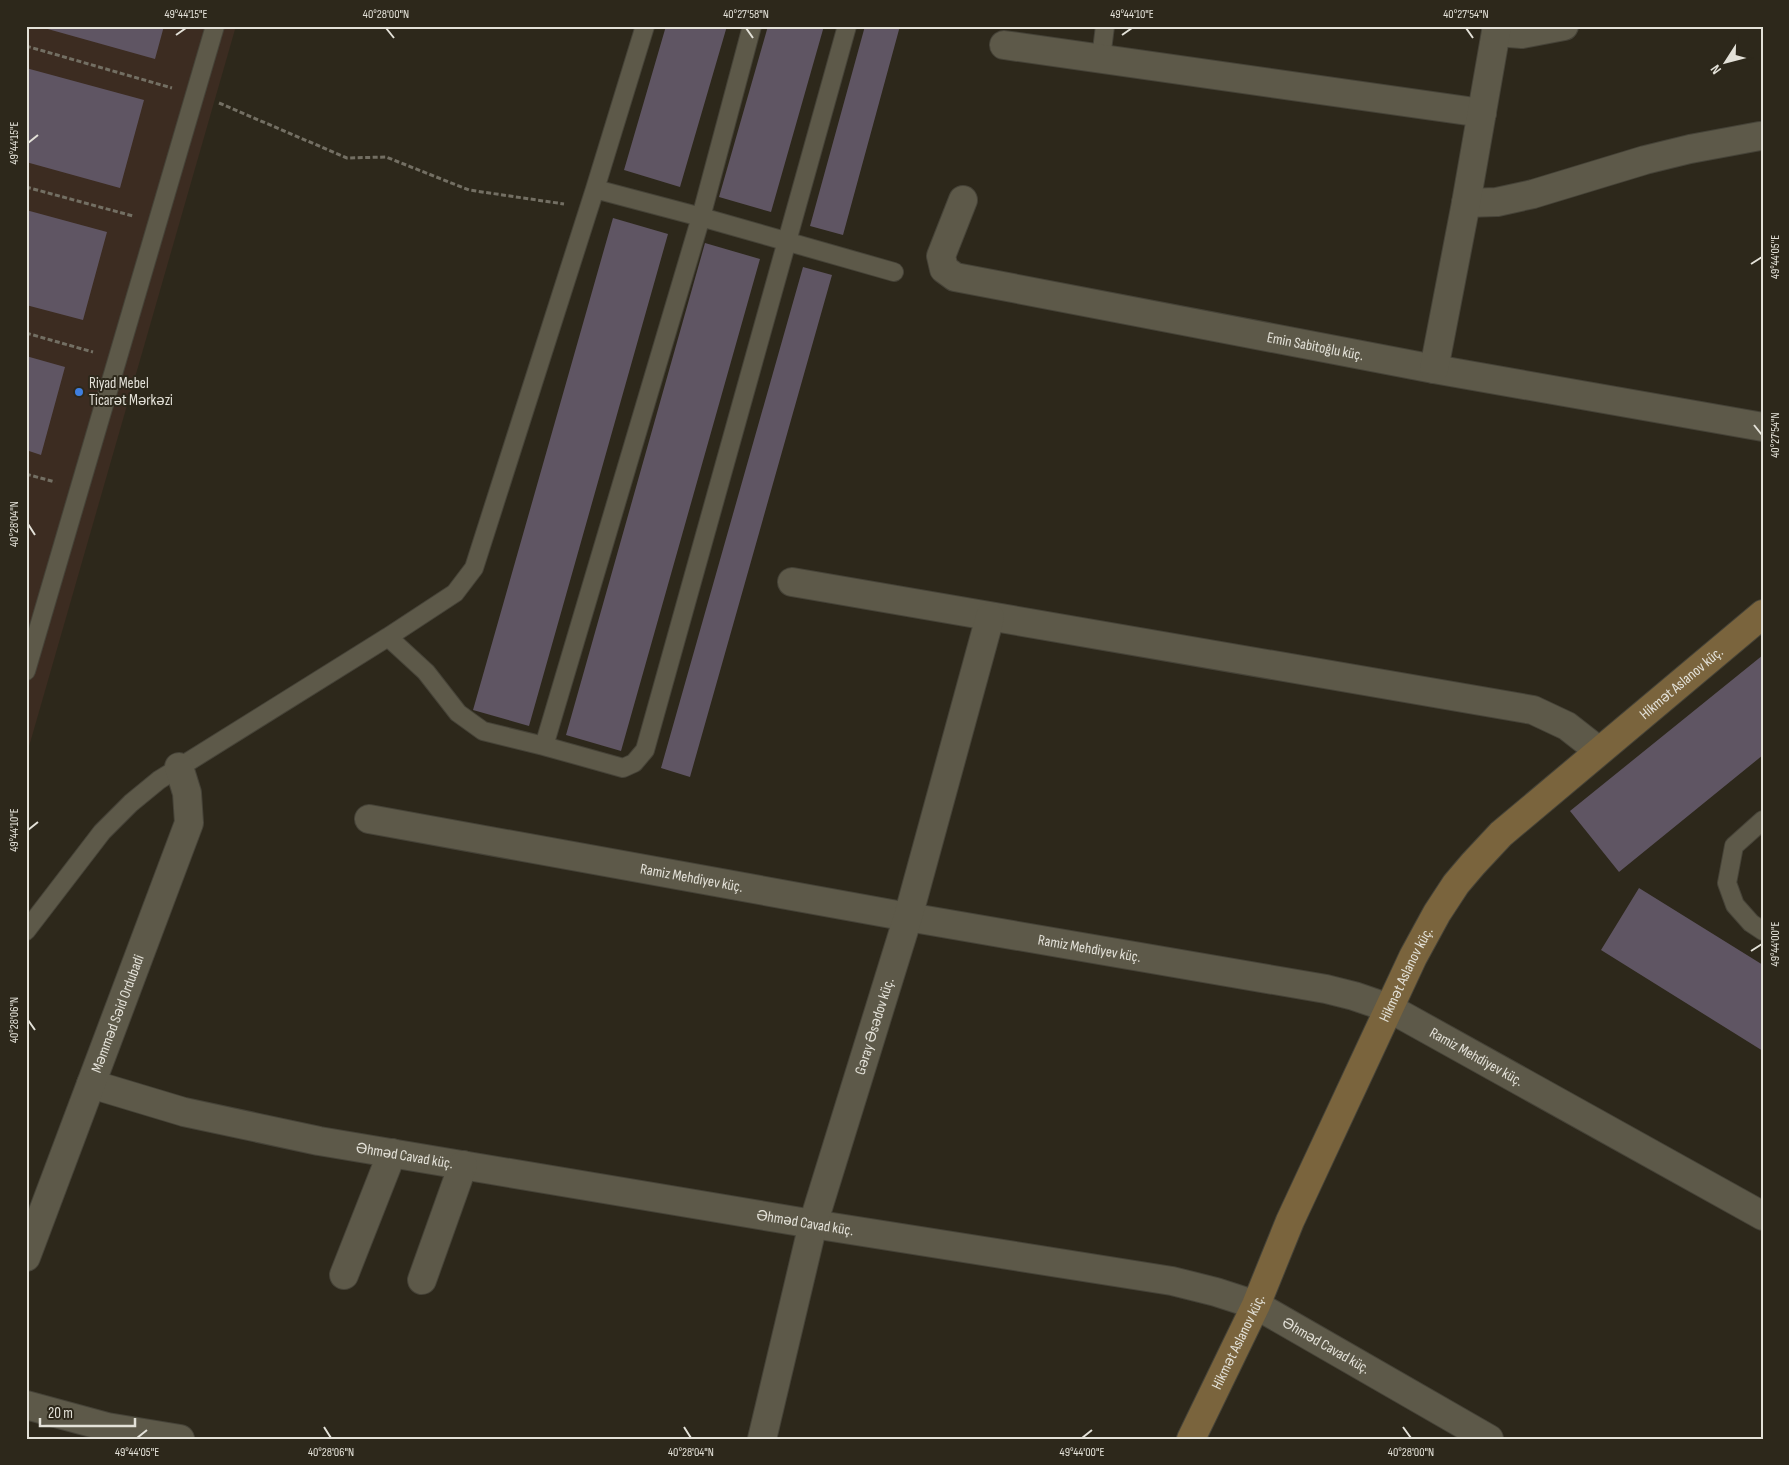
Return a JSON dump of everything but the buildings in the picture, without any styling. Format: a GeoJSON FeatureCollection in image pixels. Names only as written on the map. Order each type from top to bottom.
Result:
{"type":"FeatureCollection","features":[{"type":"Feature","properties":{"kind":"street"},"geometry":{"type":"LineString","coordinates":[[1434,369],[1466,203],[1496,29],[1522,34],[1564,26]]}},
{"type":"Feature","properties":{"kind":"street"},"geometry":{"type":"LineString","coordinates":[[1004,45],[1482,113]]}},
{"type":"Feature","properties":{"kind":"street"},"geometry":{"type":"LineString","coordinates":[[1466,203],[1497,202],[1524,196],[1690,148],[1760,136]]}},
{"type":"Feature","properties":{"kind":"street","name":"Emin Sabitoğlu küç."},"geometry":{"type":"LineString","coordinates":[[963,200],[941,256],[944,269],[955,277],[1434,369],[1763,427]]}},
{"type":"Feature","properties":{"kind":"street"},"geometry":{"type":"LineString","coordinates":[[792,582],[1533,710],[1567,726],[1599,751]]}},
{"type":"Feature","properties":{"kind":"street","name":"Hikmət Aslanov küç."},"geometry":{"type":"LineString","coordinates":[[1191,1439],[1256,1305],[1290,1221],[1413,957],[1436,913],[1456,884],[1501,834],[1763,614]]}},
{"type":"Feature","properties":{"kind":"street","name":"Gəray Əsədov küç."},"geometry":{"type":"LineString","coordinates":[[762,1439],[813,1224],[908,917],[990,617]]}},
{"type":"Feature","properties":{"kind":"street","name":"Məmməd Səid Ordubadi"},"geometry":{"type":"LineString","coordinates":[[26,1257],[189,823],[187,793],[179,768]]}},
{"type":"Feature","properties":{"kind":"street","name":"Ramiz Mehdiyev küç."},"geometry":{"type":"LineString","coordinates":[[369,819],[908,917],[1326,989],[1354,996],[1389,1008],[1763,1216]]}},
{"type":"Feature","properties":{"kind":"street","name":"Əhməd Cavad küç."},"geometry":{"type":"LineString","coordinates":[[91,1084],[184,1112],[319,1141],[1172,1282],[1216,1292],[1256,1305],[1489,1439]]}},
{"type":"Feature","properties":{"kind":"street"},"geometry":{"type":"LineString","coordinates":[[344,1275],[392,1153]]}},
{"type":"Feature","properties":{"kind":"street"},"geometry":{"type":"LineString","coordinates":[[422,1280],[463,1165]]}},
{"type":"Feature","properties":{"kind":"street"},"geometry":{"type":"LineString","coordinates":[[26,1405],[107,1428],[180,1439]]}},
{"type":"Feature","properties":{"kind":"lane"},"geometry":{"type":"LineString","coordinates":[[26,671],[216,26]]}},
{"type":"Feature","properties":{"kind":"lane"},"geometry":{"type":"LineString","coordinates":[[26,930],[102,832],[131,803],[159,780],[455,593],[474,568],[595,190],[645,26]]}},
{"type":"Feature","properties":{"kind":"lane"},"geometry":{"type":"LineString","coordinates":[[544,746],[701,217],[752,26]]}},
{"type":"Feature","properties":{"kind":"lane"},"geometry":{"type":"LineString","coordinates":[[388,637],[426,672],[458,713],[483,732],[544,746],[623,768],[634,763],[645,750],[847,26]]}},
{"type":"Feature","properties":{"kind":"lane"},"geometry":{"type":"LineString","coordinates":[[1101,58],[1105,26]]}},
{"type":"Feature","properties":{"kind":"lane"},"geometry":{"type":"LineString","coordinates":[[595,190],[701,217],[894,272]]}},
{"type":"Feature","properties":{"kind":"lane"},"geometry":{"type":"LineString","coordinates":[[1763,820],[1734,846],[1727,883],[1735,905],[1751,923],[1763,930]]}},
{"type":"Feature","properties":{"kind":"path"},"geometry":{"type":"LineString","coordinates":[[26,46],[196,94],[232,107],[347,158],[386,157],[469,190],[569,205],[595,190]]}},
{"type":"Feature","properties":{"kind":"path"},"geometry":{"type":"LineString","coordinates":[[26,187],[158,223]]}},
{"type":"Feature","properties":{"kind":"path"},"geometry":{"type":"LineString","coordinates":[[26,333],[118,359]]}},
{"type":"Feature","properties":{"kind":"shaded area","name":"Riyad Mebel Ticarət Mərkəzi"},"geometry":{"type":"Polygon","coordinates":[[[26,26],[236,26],[26,757],[26,26]]]}},
{"type":"Feature","properties":{"kind":"place","name":"Riyad Mebel Ticarət Mərkəzi"},"geometry":{"type":"Point","coordinates":[79,392]}}]}
